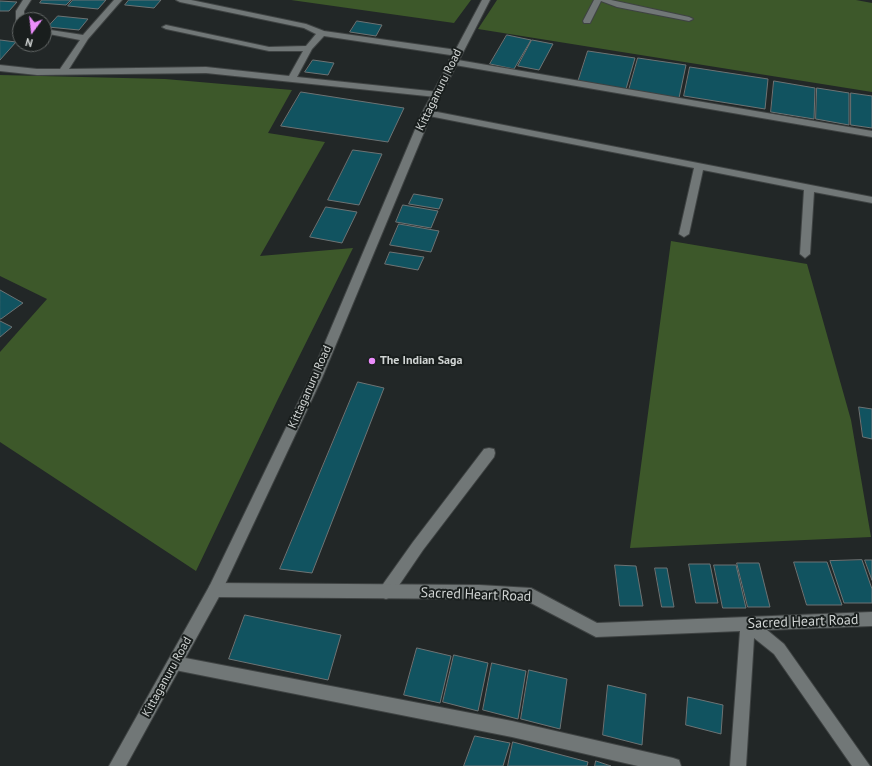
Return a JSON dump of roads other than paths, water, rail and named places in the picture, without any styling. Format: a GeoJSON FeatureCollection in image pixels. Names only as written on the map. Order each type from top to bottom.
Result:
{"type":"FeatureCollection","features":[{"type":"Feature","properties":{"kind":"street"},"geometry":{"type":"LineString","coordinates":[[20,12],[27,0]]}},
{"type":"Feature","properties":{"kind":"street"},"geometry":{"type":"LineString","coordinates":[[63,71],[85,38],[118,0]]}},
{"type":"Feature","properties":{"kind":"street"},"geometry":{"type":"LineString","coordinates":[[180,0],[306,26],[322,33],[872,134]]}},
{"type":"Feature","properties":{"kind":"street","name":"Kittaganuru Road"},"geometry":{"type":"LineString","coordinates":[[117,766],[215,590],[316,378],[427,112],[486,0]]}},
{"type":"Feature","properties":{"kind":"street"},"geometry":{"type":"LineString","coordinates":[[587,21],[598,0]]}},
{"type":"Feature","properties":{"kind":"street"},"geometry":{"type":"LineString","coordinates":[[604,0],[617,5],[689,19]]}},
{"type":"Feature","properties":{"kind":"street"},"geometry":{"type":"LineString","coordinates":[[166,28],[269,49],[307,48]]}},
{"type":"Feature","properties":{"kind":"street"},"geometry":{"type":"LineString","coordinates":[[52,33],[85,38]]}},
{"type":"Feature","properties":{"kind":"street"},"geometry":{"type":"LineString","coordinates":[[291,80],[301,64],[307,48],[322,33]]}},
{"type":"Feature","properties":{"kind":"street"},"geometry":{"type":"LineString","coordinates":[[0,68],[37,72],[206,70],[436,94]]}},
{"type":"Feature","properties":{"kind":"street"},"geometry":{"type":"LineString","coordinates":[[427,112],[872,200]]}},
{"type":"Feature","properties":{"kind":"street"},"geometry":{"type":"LineString","coordinates":[[684,234],[699,166]]}},
{"type":"Feature","properties":{"kind":"street"},"geometry":{"type":"LineString","coordinates":[[805,254],[809,188]]}},
{"type":"Feature","properties":{"kind":"street"},"geometry":{"type":"LineString","coordinates":[[386,592],[418,546],[490,453]]}},
{"type":"Feature","properties":{"kind":"street","name":"Sacred Heart Road"},"geometry":{"type":"LineString","coordinates":[[215,590],[479,592],[531,595],[596,630],[872,619]]}},
{"type":"Feature","properties":{"kind":"street"},"geometry":{"type":"LineString","coordinates":[[738,766],[748,624]]}},
{"type":"Feature","properties":{"kind":"street"},"geometry":{"type":"LineString","coordinates":[[748,624],[780,649],[862,766]]}},
{"type":"Feature","properties":{"kind":"street"},"geometry":{"type":"LineString","coordinates":[[175,663],[512,729],[673,766]]}},
{"type":"Feature","properties":{"kind":"place","name":"The Indian Saga"},"geometry":{"type":"Point","coordinates":[372,361]}}]}
